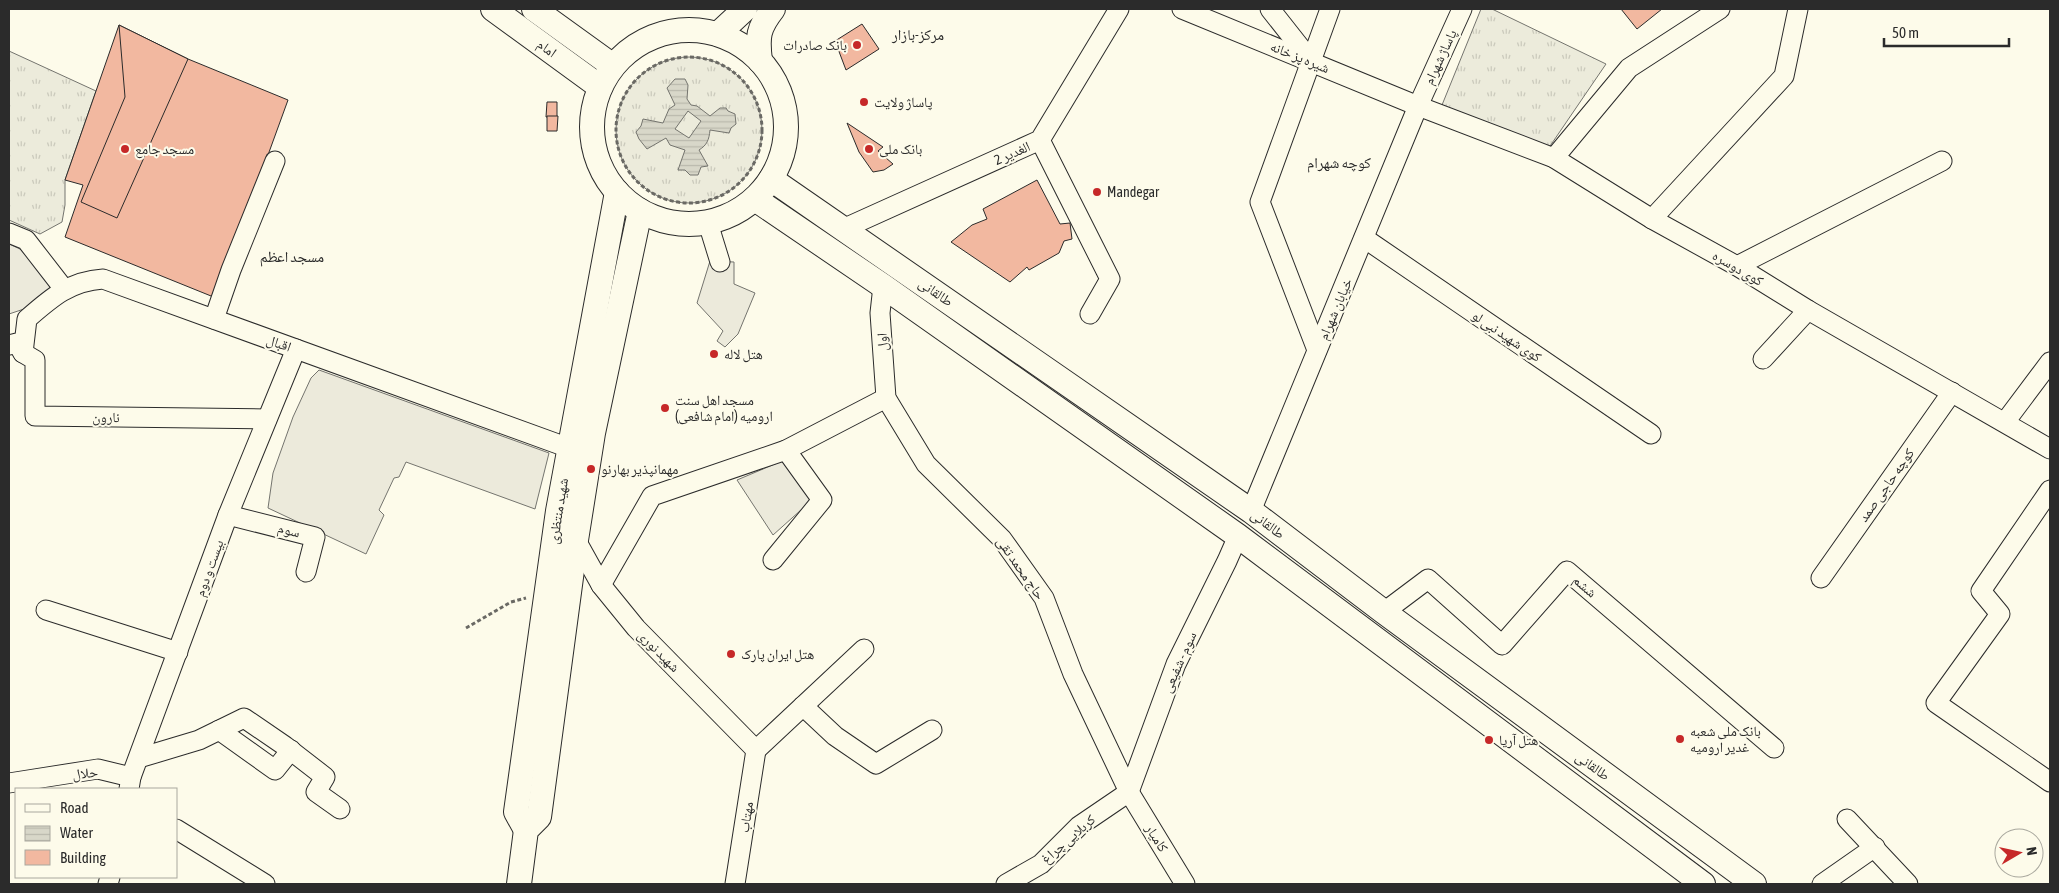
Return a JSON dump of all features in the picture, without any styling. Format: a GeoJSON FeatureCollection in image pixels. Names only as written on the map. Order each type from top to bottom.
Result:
{"type":"FeatureCollection","features":[{"type":"Feature","properties":{"kind":"main road","name":"امام"},"geometry":{"type":"LineString","coordinates":[[493,9],[600,87]]}},
{"type":"Feature","properties":{"kind":"main road","name":"امام"},"geometry":{"type":"LineString","coordinates":[[534,9],[613,66]]}},
{"type":"Feature","properties":{"kind":"main road"},"geometry":{"type":"LineString","coordinates":[[718,34],[745,9]]}},
{"type":"Feature","properties":{"kind":"main road"},"geometry":{"type":"LineString","coordinates":[[760,61],[759,33],[762,23],[773,9]]}},
{"type":"Feature","properties":{"kind":"main road"},"geometry":{"type":"LineString","coordinates":[[695,30],[718,34],[741,44],[760,61],[775,82],[784,106],[786,131],[782,156],[771,179],[755,199],[741,210],[725,218],[708,223],[688,224],[667,222],[640,211],[617,192],[605,176],[598,159],[593,141],[592,123],[594,105],[600,87],[613,66],[629,50],[657,36],[672,31],[695,30]]}},
{"type":"Feature","properties":{"kind":"main road","name":"طالقانی"},"geometry":{"type":"LineString","coordinates":[[771,179],[845,228],[1251,511],[1384,612],[1754,884]]}},
{"type":"Feature","properties":{"kind":"main road","name":"شهید منتظری"},"geometry":{"type":"LineString","coordinates":[[519,884],[526,830],[516,812],[558,511],[617,192]]}},
{"type":"Feature","properties":{"kind":"main road","name":"طالقانی"},"geometry":{"type":"LineString","coordinates":[[755,199],[883,286],[1238,536],[1703,884]]}},
{"type":"Feature","properties":{"kind":"main road","name":"شهید منتظری"},"geometry":{"type":"LineString","coordinates":[[526,830],[539,817],[576,540],[593,433],[640,211]]}},
{"type":"Feature","properties":{"kind":"main road"},"geometry":{"type":"LineString","coordinates":[[558,511],[562,516],[569,517],[576,516],[581,512]]}},
{"type":"Feature","properties":{"kind":"main road"},"geometry":{"type":"LineString","coordinates":[[1238,536],[1251,511]]}},
{"type":"Feature","properties":{"kind":"street","name":"2 الغدیر"},"geometry":{"type":"LineString","coordinates":[[845,228],[1040,140],[1119,9]]}},
{"type":"Feature","properties":{"kind":"street","name":"شیره پز خانه"},"geometry":{"type":"LineString","coordinates":[[1182,9],[1418,106]]}},
{"type":"Feature","properties":{"kind":"street"},"geometry":{"type":"LineString","coordinates":[[1270,9],[1311,62]]}},
{"type":"Feature","properties":{"kind":"street"},"geometry":{"type":"LineString","coordinates":[[1318,350],[1260,202],[1330,9]]}},
{"type":"Feature","properties":{"kind":"street","name":"پاساژ شهرام"},"geometry":{"type":"LineString","coordinates":[[1418,106],[1462,9]]}},
{"type":"Feature","properties":{"kind":"street"},"geometry":{"type":"LineString","coordinates":[[1554,158],[1629,68],[1720,9]]}},
{"type":"Feature","properties":{"kind":"street"},"geometry":{"type":"LineString","coordinates":[[1652,219],[1784,76],[1798,9]]}},
{"type":"Feature","properties":{"kind":"street","name":"کوی دوسره"},"geometry":{"type":"LineString","coordinates":[[1418,106],[1554,158],[1652,219],[1737,266],[1808,310],[2050,449]]}},
{"type":"Feature","properties":{"kind":"street","name":"خیابان شهرام"},"geometry":{"type":"LineString","coordinates":[[1251,511],[1418,106]]}},
{"type":"Feature","properties":{"kind":"street"},"geometry":{"type":"LineString","coordinates":[[1040,140],[1110,279],[1090,314]]}},
{"type":"Feature","properties":{"kind":"street"},"geometry":{"type":"LineString","coordinates":[[1737,266],[1942,160]]}},
{"type":"Feature","properties":{"kind":"street"},"geometry":{"type":"LineString","coordinates":[[214,319],[231,270],[275,162]]}},
{"type":"Feature","properties":{"kind":"street"},"geometry":{"type":"LineString","coordinates":[[708,223],[720,262]]}},
{"type":"Feature","properties":{"kind":"street"},"geometry":{"type":"LineString","coordinates":[[9,233],[26,240],[64,289]]}},
{"type":"Feature","properties":{"kind":"street","name":"کوی شهید نبی لو"},"geometry":{"type":"LineString","coordinates":[[1364,238],[1651,434]]}},
{"type":"Feature","properties":{"kind":"street","name":"اقبال"},"geometry":{"type":"LineString","coordinates":[[16,349],[27,319],[64,289],[88,280],[103,279],[569,448]]}},
{"type":"Feature","properties":{"kind":"street","name":"اول"},"geometry":{"type":"LineString","coordinates":[[883,286],[880,313],[886,398]]}},
{"type":"Feature","properties":{"kind":"street"},"geometry":{"type":"LineString","coordinates":[[1763,359],[1808,310]]}},
{"type":"Feature","properties":{"kind":"street","name":"نارون"},"geometry":{"type":"LineString","coordinates":[[16,349],[35,360],[35,416],[267,419]]}},
{"type":"Feature","properties":{"kind":"street","name":"بیست و دوم"},"geometry":{"type":"LineString","coordinates":[[130,783],[228,514],[296,349]]}},
{"type":"Feature","properties":{"kind":"street"},"geometry":{"type":"LineString","coordinates":[[2005,422],[2050,362]]}},
{"type":"Feature","properties":{"kind":"street","name":"کوچه حاجی صمد"},"geometry":{"type":"LineString","coordinates":[[1820,578],[1952,392]]}},
{"type":"Feature","properties":{"kind":"street"},"geometry":{"type":"LineString","coordinates":[[601,585],[652,496],[786,450],[886,398]]}},
{"type":"Feature","properties":{"kind":"street","name":"حاج محمد تقی"},"geometry":{"type":"LineString","coordinates":[[886,398],[926,464],[1002,539],[1044,598],[1073,674],[1129,792]]}},
{"type":"Feature","properties":{"kind":"street"},"geometry":{"type":"LineString","coordinates":[[773,560],[822,500],[786,450]]}},
{"type":"Feature","properties":{"kind":"street"},"geometry":{"type":"LineString","coordinates":[[2050,490],[1982,591],[2000,614],[1936,703],[2050,782]]}},
{"type":"Feature","properties":{"kind":"street","name":"سوم"},"geometry":{"type":"LineString","coordinates":[[228,514],[315,537],[306,572]]}},
{"type":"Feature","properties":{"kind":"street","name":"سوم - شفیعی"},"geometry":{"type":"LineString","coordinates":[[1129,792],[1176,664],[1238,536]]}},
{"type":"Feature","properties":{"kind":"street","name":"شهید نوری"},"geometry":{"type":"LineString","coordinates":[[576,540],[601,585],[636,628],[756,750]]}},
{"type":"Feature","properties":{"kind":"street","name":"ششم"},"geometry":{"type":"LineString","coordinates":[[1384,612],[1428,579],[1502,645],[1567,570],[1774,748]]}},
{"type":"Feature","properties":{"kind":"street"},"geometry":{"type":"LineString","coordinates":[[46,610],[178,652]]}},
{"type":"Feature","properties":{"kind":"street"},"geometry":{"type":"LineString","coordinates":[[756,750],[864,649]]}},
{"type":"Feature","properties":{"kind":"street"},"geometry":{"type":"LineString","coordinates":[[803,706],[835,736],[876,764],[932,730]]}},
{"type":"Feature","properties":{"kind":"street"},"geometry":{"type":"LineString","coordinates":[[139,758],[199,740],[244,718],[291,750],[324,777],[316,792],[340,808]]}},
{"type":"Feature","properties":{"kind":"street"},"geometry":{"type":"LineString","coordinates":[[219,730],[276,770],[291,750]]}},
{"type":"Feature","properties":{"kind":"street","name":"مهتاب"},"geometry":{"type":"LineString","coordinates":[[735,884],[756,750]]}},
{"type":"Feature","properties":{"kind":"street","name":"حلال"},"geometry":{"type":"LineString","coordinates":[[9,783],[98,769],[130,783]]}},
{"type":"Feature","properties":{"kind":"street","name":"کربلایی چراغ"},"geometry":{"type":"LineString","coordinates":[[1006,884],[1041,864],[1079,826],[1129,792]]}},
{"type":"Feature","properties":{"kind":"street","name":"کامیار"},"geometry":{"type":"LineString","coordinates":[[1129,792],[1185,884]]}},
{"type":"Feature","properties":{"kind":"street"},"geometry":{"type":"LineString","coordinates":[[1847,819],[1908,884]]}},
{"type":"Feature","properties":{"kind":"street"},"geometry":{"type":"LineString","coordinates":[[178,830],[265,884]]}},
{"type":"Feature","properties":{"kind":"street"},"geometry":{"type":"LineString","coordinates":[[1822,884],[1875,847]]}},
{"type":"Feature","properties":{"kind":"path"},"geometry":{"type":"LineString","coordinates":[[682,56],[702,57],[718,62],[734,71],[751,90],[757,102],[761,116],[762,138],[756,159],[741,182],[730,191],[712,200],[692,204],[672,202],[654,195],[637,181],[623,163],[616,141],[617,116],[622,100],[631,85],[643,73],[661,62],[682,56]]}},
{"type":"Feature","properties":{"kind":"path"},"geometry":{"type":"LineString","coordinates":[[466,628],[520,599],[546,597]]}},
{"type":"Feature","properties":{"kind":"green space"},"geometry":{"type":"Polygon","coordinates":[[[1481,9],[1492,9],[1606,64],[1548,149],[1442,105],[1481,9]]]}},
{"type":"Feature","properties":{"kind":"green space"},"geometry":{"type":"Polygon","coordinates":[[[9,51],[96,91],[65,180],[65,205],[62,222],[40,234],[9,220],[9,51]]]}},
{"type":"Feature","properties":{"kind":"green space"},"geometry":{"type":"Polygon","coordinates":[[[689,57],[717,62],[741,78],[757,102],[762,130],[757,158],[741,182],[717,198],[689,203],[661,198],[637,182],[621,158],[616,130],[621,102],[637,78],[661,62],[689,57]]]}},
{"type":"Feature","properties":{"kind":"shaded area"},"geometry":{"type":"Polygon","coordinates":[[[9,244],[20,249],[58,289],[27,308],[9,314],[9,244]]]}},
{"type":"Feature","properties":{"kind":"shaded area"},"geometry":{"type":"Polygon","coordinates":[[[710,261],[734,262],[734,284],[755,293],[738,334],[725,347],[717,341],[723,331],[697,303],[710,261]]]}},
{"type":"Feature","properties":{"kind":"shaded area"},"geometry":{"type":"Polygon","coordinates":[[[319,370],[549,453],[535,509],[406,462],[399,477],[394,478],[379,510],[384,515],[366,554],[268,508],[273,473],[293,417],[311,378],[319,370]]]}},
{"type":"Feature","properties":{"kind":"shaded area"},"geometry":{"type":"Polygon","coordinates":[[[782,461],[811,501],[773,535],[737,480],[782,461]]]}},
{"type":"Feature","properties":{"kind":"water"},"geometry":{"type":"Polygon","coordinates":[[[675,79],[685,79],[688,85],[687,99],[691,105],[697,106],[710,116],[720,108],[726,108],[735,114],[736,124],[729,133],[710,130],[707,142],[699,150],[708,166],[701,167],[698,175],[690,175],[685,170],[678,170],[685,150],[670,145],[666,138],[647,149],[636,132],[641,126],[643,119],[663,123],[669,109],[675,105],[667,88],[675,79]],[[688,111],[675,129],[689,138],[701,121],[688,111]]]}},
{"type":"Feature","properties":{"kind":"building"},"geometry":{"type":"Polygon","coordinates":[[[1621,9],[1662,9],[1637,29],[1621,9]]]}},
{"type":"Feature","properties":{"kind":"building","name":"بانک صادرات"},"geometry":{"type":"Polygon","coordinates":[[[862,24],[879,49],[846,70],[835,41],[862,24]]]}},
{"type":"Feature","properties":{"kind":"building"},"geometry":{"type":"Polygon","coordinates":[[[119,25],[188,59],[288,100],[216,298],[65,237],[83,185],[65,180],[119,25]]]}},
{"type":"Feature","properties":{"kind":"building","name":"مسجد جامع"},"geometry":{"type":"Polygon","coordinates":[[[119,25],[188,59],[117,218],[81,202],[125,97],[119,25]]]}},
{"type":"Feature","properties":{"kind":"building"},"geometry":{"type":"Polygon","coordinates":[[[547,102],[557,102],[557,117],[546,117],[547,102]]]}},
{"type":"Feature","properties":{"kind":"building"},"geometry":{"type":"Polygon","coordinates":[[[547,116],[558,116],[557,131],[547,131],[547,116]]]}},
{"type":"Feature","properties":{"kind":"building","name":"بانک ملی"},"geometry":{"type":"Polygon","coordinates":[[[847,123],[883,147],[878,151],[893,164],[884,170],[873,172],[859,152],[847,123]]]}},
{"type":"Feature","properties":{"kind":"building"},"geometry":{"type":"Polygon","coordinates":[[[1037,180],[1060,224],[1070,223],[1072,239],[1064,241],[1059,253],[1029,270],[1027,267],[1010,282],[951,242],[972,225],[987,219],[983,209],[1037,180]]]}},
{"type":"Feature","properties":{"kind":"place","name":"بانک صادرات"},"geometry":{"type":"Point","coordinates":[857,45]}},
{"type":"Feature","properties":{"kind":"place","name":"پاساژ ولایت"},"geometry":{"type":"Point","coordinates":[864,102]}},
{"type":"Feature","properties":{"kind":"place","name":"مسجد جامع"},"geometry":{"type":"Point","coordinates":[125,149]}},
{"type":"Feature","properties":{"kind":"place","name":"بانک ملی"},"geometry":{"type":"Point","coordinates":[869,149]}},
{"type":"Feature","properties":{"kind":"place","name":"Mandegar"},"geometry":{"type":"Point","coordinates":[1097,192]}},
{"type":"Feature","properties":{"kind":"place","name":"هتل لاله"},"geometry":{"type":"Point","coordinates":[714,354]}},
{"type":"Feature","properties":{"kind":"place","name":"مسجد اهل سنت ارومیه (امام شافعی)"},"geometry":{"type":"Point","coordinates":[665,408]}},
{"type":"Feature","properties":{"kind":"place","name":"مهمانپذیر بهارنو"},"geometry":{"type":"Point","coordinates":[591,469]}},
{"type":"Feature","properties":{"kind":"place","name":"هتل ایران پارک"},"geometry":{"type":"Point","coordinates":[731,654]}},
{"type":"Feature","properties":{"kind":"place","name":"بانک ملی شعبه غدیر ارومیه"},"geometry":{"type":"Point","coordinates":[1680,739]}},
{"type":"Feature","properties":{"kind":"place","name":"هتل آریا"},"geometry":{"type":"Point","coordinates":[1489,740]}},
{"type":"Feature","properties":{"kind":"district","name":"مرکز-بازار"},"geometry":{"type":"Point","coordinates":[918,35]}},
{"type":"Feature","properties":{"kind":"district","name":"کوچه شهرام"},"geometry":{"type":"Point","coordinates":[1339,163]}},
{"type":"Feature","properties":{"kind":"district","name":"مسجد اعظم"},"geometry":{"type":"Point","coordinates":[292,257]}}]}
